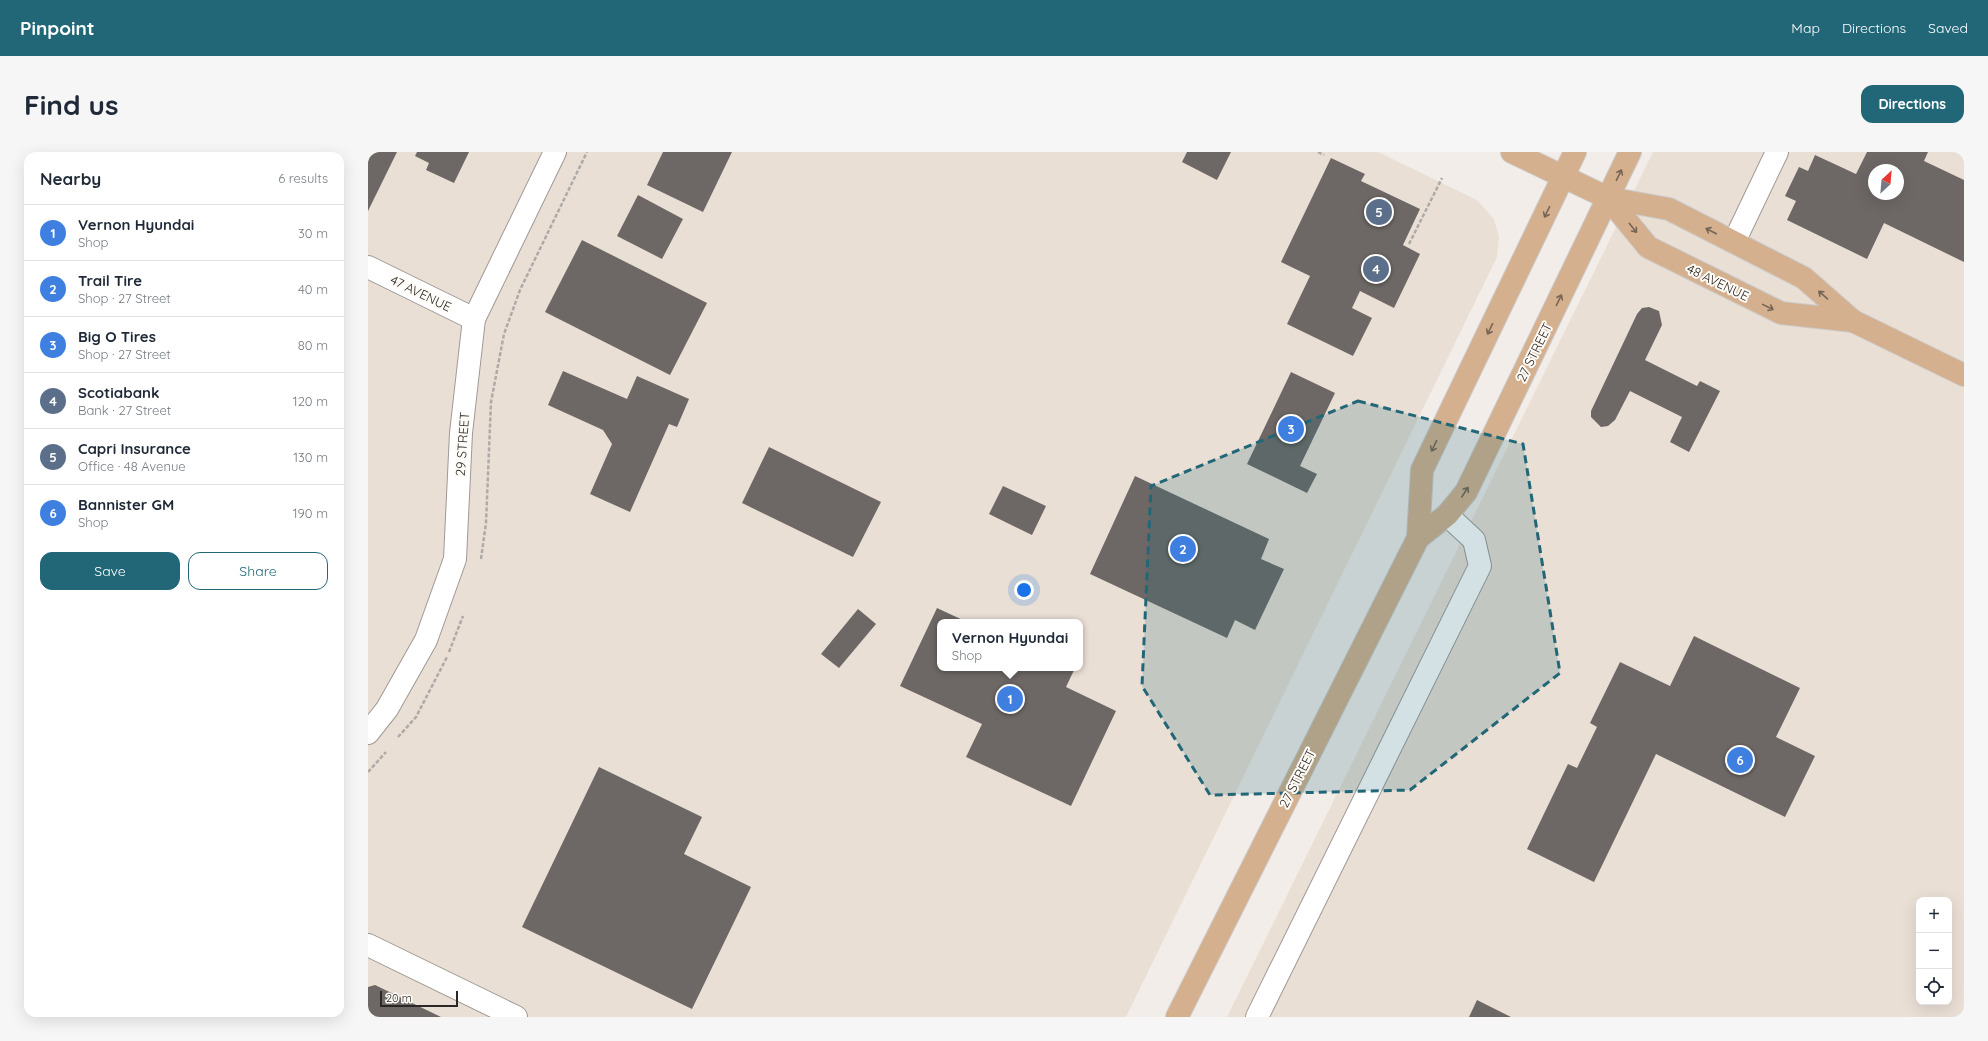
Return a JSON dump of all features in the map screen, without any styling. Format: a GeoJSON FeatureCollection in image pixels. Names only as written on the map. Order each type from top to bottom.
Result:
{"type":"FeatureCollection","features":[{"type":"Feature","properties":{"kind":"main road","name":"48 AVENUE"},"geometry":{"type":"LineString","coordinates":[[1512,152],[1608,198],[1669,210],[1734,242],[1804,278],[1853,321],[1964,375]]}},
{"type":"Feature","properties":{"kind":"main road","name":"27 STREET"},"geometry":{"type":"LineString","coordinates":[[1177,1017],[1418,538],[1422,470],[1575,152]]}},
{"type":"Feature","properties":{"kind":"main road","name":"27 STREET"},"geometry":{"type":"LineString","coordinates":[[1418,538],[1447,515],[1466,492],[1630,152]]}},
{"type":"Feature","properties":{"kind":"main road","name":"48 AVENUE"},"geometry":{"type":"LineString","coordinates":[[1608,198],[1648,247],[1781,313],[1853,321]]}},
{"type":"Feature","properties":{"kind":"street","name":"29 STREET"},"geometry":{"type":"LineString","coordinates":[[368,733],[387,709],[426,640],[455,559],[461,432],[474,319],[555,152]]}},
{"type":"Feature","properties":{"kind":"street"},"geometry":{"type":"LineString","coordinates":[[1734,242],[1777,152]]}},
{"type":"Feature","properties":{"kind":"street","name":"47 AVENUE"},"geometry":{"type":"LineString","coordinates":[[368,267],[474,319]]}},
{"type":"Feature","properties":{"kind":"street"},"geometry":{"type":"LineString","coordinates":[[1257,1017],[1480,566],[1474,540],[1447,515]]}},
{"type":"Feature","properties":{"kind":"street"},"geometry":{"type":"LineString","coordinates":[[368,945],[516,1017]]}},
{"type":"Feature","properties":{"kind":"path"},"geometry":{"type":"LineString","coordinates":[[486,523],[491,402],[504,334],[520,290],[587,152]]}},
{"type":"Feature","properties":{"kind":"path"},"geometry":{"type":"LineString","coordinates":[[1318,152],[1324,155]]}},
{"type":"Feature","properties":{"kind":"path"},"geometry":{"type":"LineString","coordinates":[[1409,244],[1442,178]]}},
{"type":"Feature","properties":{"kind":"highlighted area"},"geometry":{"type":"Polygon","coordinates":[[[1358,401],[1523,444],[1560,673],[1410,790],[1210,795],[1142,686],[1151,486],[1358,401]]]}},
{"type":"Feature","properties":{"kind":"shaded area"},"geometry":{"type":"Polygon","coordinates":[[[368,152],[1378,152],[1477,200],[1494,219],[1499,237],[1497,257],[1126,1017],[368,1017],[368,152]]]}},
{"type":"Feature","properties":{"kind":"shaded area"},"geometry":{"type":"Polygon","coordinates":[[[1653,152],[1964,152],[1964,1017],[1227,1017],[1653,152]]]}},
{"type":"Feature","properties":{"kind":"building"},"geometry":{"type":"Polygon","coordinates":[[[368,152],[397,152],[368,211],[368,152]]]}},
{"type":"Feature","properties":{"kind":"building"},"geometry":{"type":"Polygon","coordinates":[[[417,152],[469,152],[454,183],[426,170],[429,163],[415,156],[417,152]]]}},
{"type":"Feature","properties":{"kind":"building"},"geometry":{"type":"Polygon","coordinates":[[[663,152],[732,152],[703,212],[647,185],[663,152]]]}},
{"type":"Feature","properties":{"kind":"building"},"geometry":{"type":"Polygon","coordinates":[[[1187,152],[1231,152],[1217,180],[1182,162],[1187,152]]]}},
{"type":"Feature","properties":{"kind":"building"},"geometry":{"type":"Polygon","coordinates":[[[1867,152],[1928,152],[1924,161],[1964,180],[1964,262],[1884,223],[1867,259],[1787,220],[1796,201],[1785,196],[1799,167],[1808,171],[1815,155],[1856,174],[1867,152]]]}},
{"type":"Feature","properties":{"kind":"building"},"geometry":{"type":"Polygon","coordinates":[[[1331,158],[1365,174],[1361,181],[1420,209],[1403,245],[1420,254],[1394,308],[1360,291],[1352,308],[1372,318],[1353,356],[1287,324],[1310,276],[1281,262],[1331,158]]]}},
{"type":"Feature","properties":{"kind":"building"},"geometry":{"type":"Polygon","coordinates":[[[638,195],[683,219],[662,259],[617,236],[638,195]]]}},
{"type":"Feature","properties":{"kind":"building"},"geometry":{"type":"Polygon","coordinates":[[[582,240],[707,303],[670,375],[545,312],[582,240]]]}},
{"type":"Feature","properties":{"kind":"building"},"geometry":{"type":"Polygon","coordinates":[[[1649,307],[1659,311],[1662,325],[1645,360],[1697,386],[1700,381],[1720,391],[1689,452],[1670,442],[1682,417],[1630,391],[1615,420],[1608,426],[1601,427],[1591,417],[1591,411],[1637,314],[1642,308],[1649,307]]]}},
{"type":"Feature","properties":{"kind":"building"},"geometry":{"type":"Polygon","coordinates":[[[563,371],[627,399],[637,376],[689,399],[677,427],[669,424],[630,512],[590,494],[612,444],[603,430],[548,405],[563,371]]]}},
{"type":"Feature","properties":{"kind":"building"},"geometry":{"type":"Polygon","coordinates":[[[1291,372],[1335,393],[1300,466],[1317,474],[1307,493],[1247,464],[1291,372]]]}},
{"type":"Feature","properties":{"kind":"building"},"geometry":{"type":"Polygon","coordinates":[[[769,447],[881,502],[853,557],[742,503],[769,447]]]}},
{"type":"Feature","properties":{"kind":"building"},"geometry":{"type":"Polygon","coordinates":[[[1135,476],[1269,539],[1261,559],[1284,569],[1255,630],[1235,620],[1227,638],[1090,574],[1135,476]]]}},
{"type":"Feature","properties":{"kind":"building"},"geometry":{"type":"Polygon","coordinates":[[[1003,486],[1046,506],[1032,535],[989,514],[1003,486]]]}},
{"type":"Feature","properties":{"kind":"building"},"geometry":{"type":"Polygon","coordinates":[[[937,608],[961,619],[937,619],[937,671],[1074,671],[1066,687],[1116,711],[1071,806],[966,757],[982,724],[900,686],[937,608]]]}},
{"type":"Feature","properties":{"kind":"building"},"geometry":{"type":"Polygon","coordinates":[[[858,609],[876,624],[839,668],[821,654],[858,609]]]}},
{"type":"Feature","properties":{"kind":"building"},"geometry":{"type":"Polygon","coordinates":[[[1694,636],[1800,688],[1776,737],[1815,756],[1785,817],[1656,754],[1594,882],[1527,849],[1568,764],[1577,768],[1597,727],[1590,723],[1620,662],[1670,686],[1694,636]]]}},
{"type":"Feature","properties":{"kind":"building"},"geometry":{"type":"Polygon","coordinates":[[[599,767],[702,817],[684,854],[751,887],[692,1009],[522,927],[599,767]]]}},
{"type":"Feature","properties":{"kind":"building"},"geometry":{"type":"Polygon","coordinates":[[[375,985],[441,1017],[368,1017],[368,987],[375,985]]]}},
{"type":"Feature","properties":{"kind":"building"},"geometry":{"type":"Polygon","coordinates":[[[1477,1000],[1511,1017],[1469,1017],[1477,1000]]]}},
{"type":"Feature","properties":{"kind":"place","name":"Capri Insurance"},"geometry":{"type":"Point","coordinates":[1379,212]}},
{"type":"Feature","properties":{"kind":"place","name":"Scotiabank"},"geometry":{"type":"Point","coordinates":[1376,269]}},
{"type":"Feature","properties":{"kind":"place","name":"Big O Tires"},"geometry":{"type":"Point","coordinates":[1291,429]}},
{"type":"Feature","properties":{"kind":"place","name":"Trail Tire"},"geometry":{"type":"Point","coordinates":[1183,549]}},
{"type":"Feature","properties":{"kind":"place","name":"Vernon Hyundai"},"geometry":{"type":"Point","coordinates":[1010,699]}},
{"type":"Feature","properties":{"kind":"place","name":"Bannister GM"},"geometry":{"type":"Point","coordinates":[1740,760]}}]}
